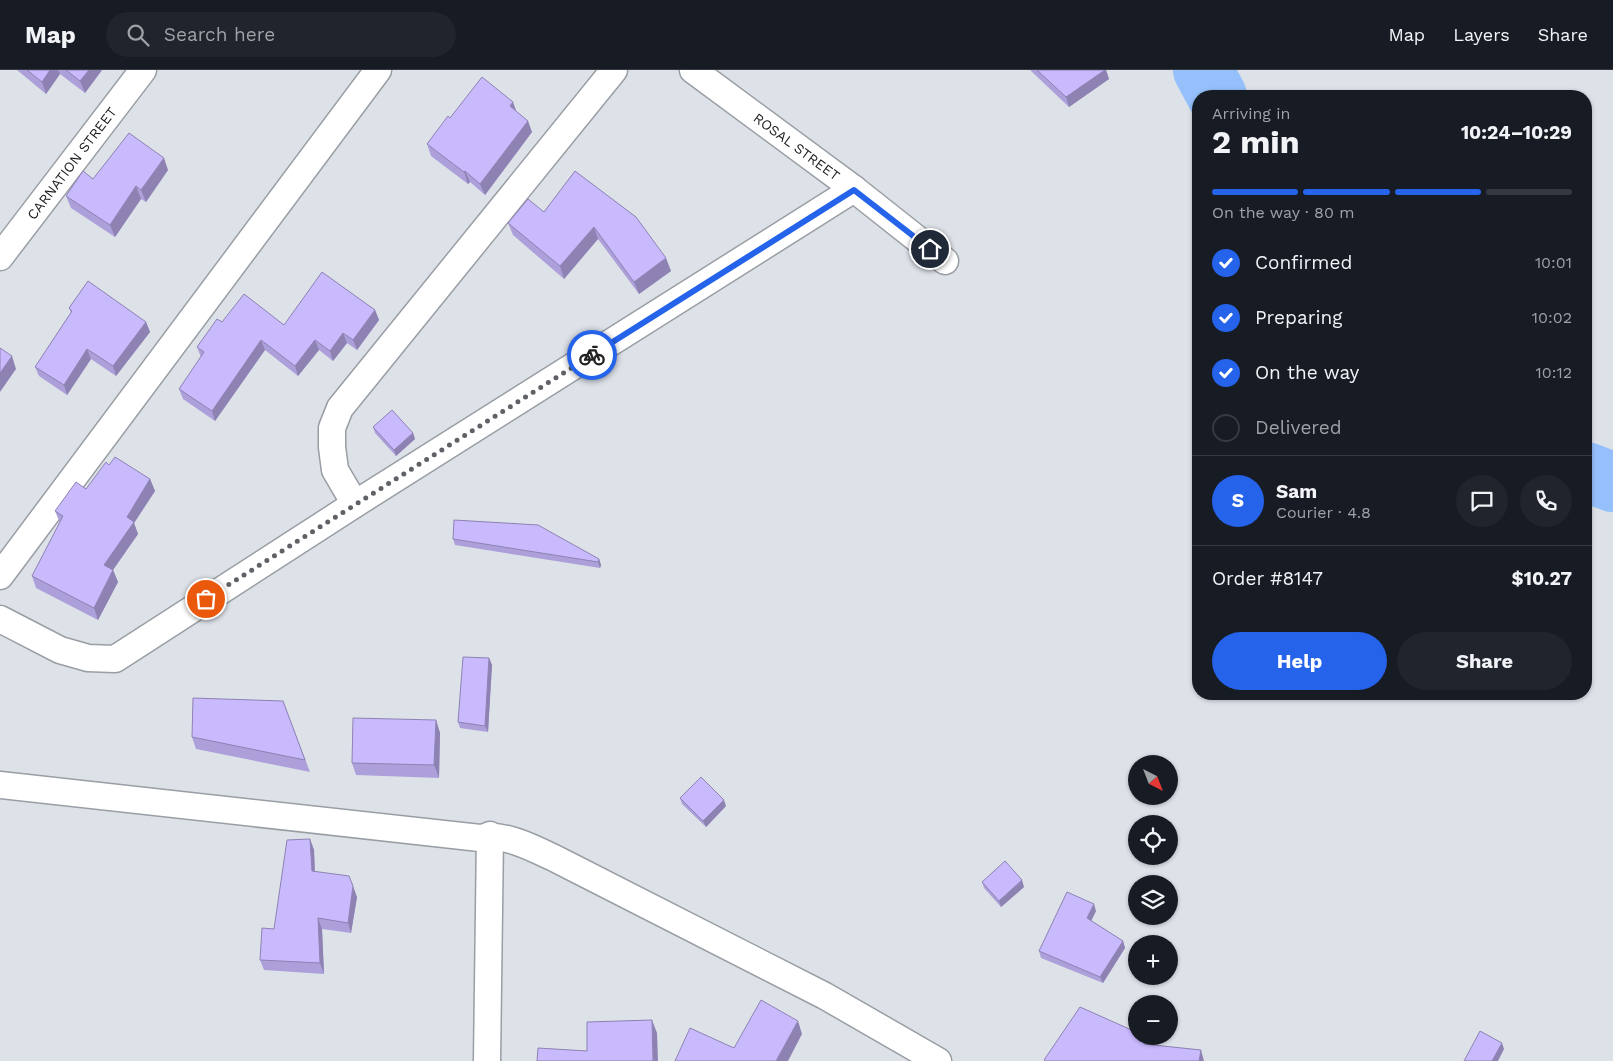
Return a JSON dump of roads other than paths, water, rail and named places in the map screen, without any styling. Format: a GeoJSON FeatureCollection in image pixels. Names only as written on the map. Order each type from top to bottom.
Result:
{"type":"FeatureCollection","features":[{"type":"Feature","properties":{"kind":"street","name":"CARNATION STREET"},"geometry":{"type":"LineString","coordinates":[[0,257],[142,70]]}},
{"type":"Feature","properties":{"kind":"street"},"geometry":{"type":"LineString","coordinates":[[0,576],[378,70]]}},
{"type":"Feature","properties":{"kind":"street"},"geometry":{"type":"LineString","coordinates":[[354,504],[335,470],[332,428],[340,408],[614,70]]}},
{"type":"Feature","properties":{"kind":"street","name":"ROSAL STREET"},"geometry":{"type":"LineString","coordinates":[[693,70],[946,261]]}},
{"type":"Feature","properties":{"kind":"street"},"geometry":{"type":"LineString","coordinates":[[0,619],[60,650],[88,658],[114,659],[354,504],[854,190]]}},
{"type":"Feature","properties":{"kind":"street"},"geometry":{"type":"LineString","coordinates":[[0,785],[470,837],[480,838],[490,835],[518,842],[556,859],[825,996],[938,1061]]}},
{"type":"Feature","properties":{"kind":"street"},"geometry":{"type":"LineString","coordinates":[[487,1061],[490,835]]}},
{"type":"Feature","properties":{"kind":"waterway"},"geometry":{"type":"LineString","coordinates":[[1203,70],[1214,90]]}},
{"type":"Feature","properties":{"kind":"waterway"},"geometry":{"type":"LineString","coordinates":[[1592,474],[1613,482]]}}]}
